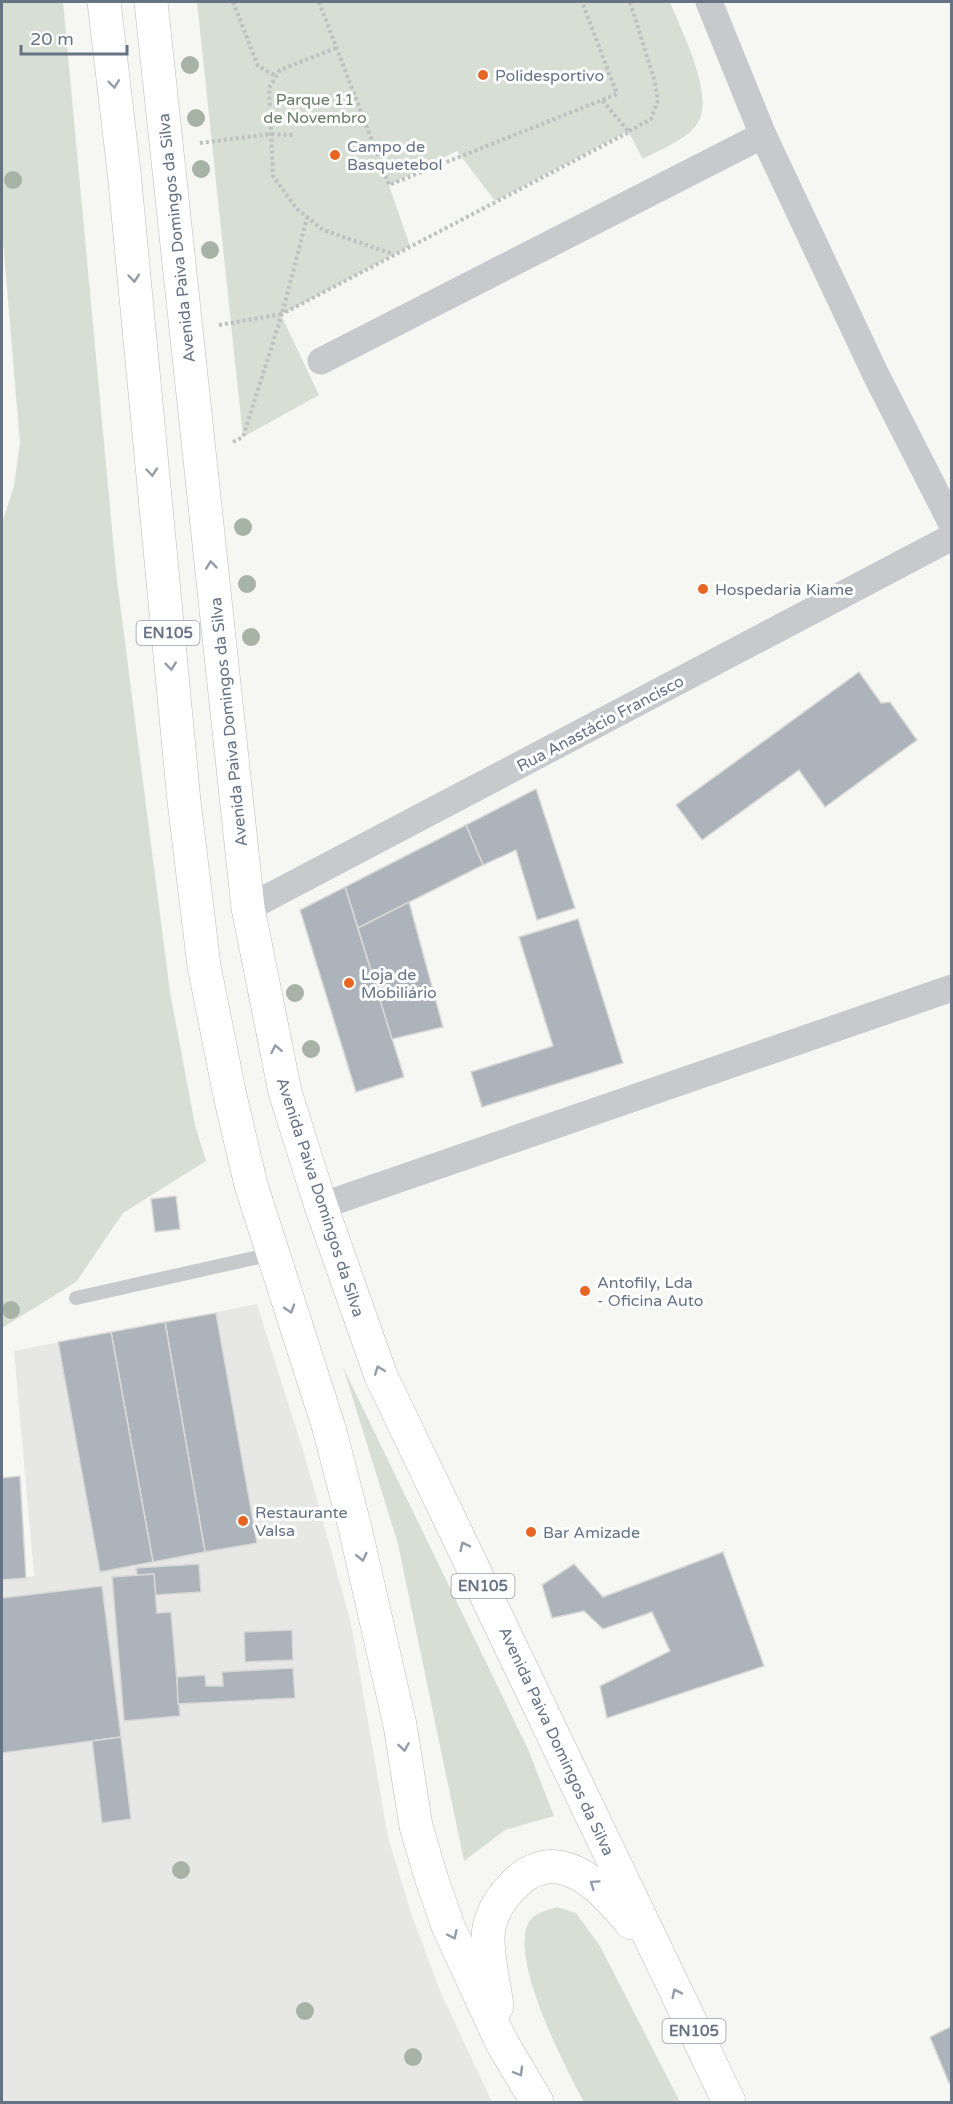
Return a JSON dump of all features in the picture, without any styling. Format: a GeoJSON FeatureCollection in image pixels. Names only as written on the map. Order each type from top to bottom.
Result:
{"type":"FeatureCollection","features":[{"type":"Feature","properties":{"kind":"main road","name":"Avenida Paiva Domingos da Silva"},"geometry":{"type":"LineString","coordinates":[[151,2],[248,908],[285,1092],[321,1206],[381,1376],[729,2103]]}},
{"type":"Feature","properties":{"kind":"main road","name":"EN105"},"geometry":{"type":"LineString","coordinates":[[104,3],[124,172],[184,801],[204,966],[230,1096],[272,1254],[329,1428],[355,1528],[400,1725],[416,1826],[448,1926],[501,2041],[537,2103]]}},
{"type":"Feature","properties":{"kind":"main road"},"geometry":{"type":"LineString","coordinates":[[501,2041],[488,1936],[497,1904],[521,1876],[546,1866],[575,1871],[608,1894],[660,1959]]}},
{"type":"Feature","properties":{"kind":"street"},"geometry":{"type":"LineString","coordinates":[[710,2],[763,135],[876,375],[951,524]]}},
{"type":"Feature","properties":{"kind":"street"},"geometry":{"type":"LineString","coordinates":[[321,361],[763,135]]}},
{"type":"Feature","properties":{"kind":"street","name":"Rua Anastácio Francisco"},"geometry":{"type":"LineString","coordinates":[[248,908],[951,537]]}},
{"type":"Feature","properties":{"kind":"street"},"geometry":{"type":"LineString","coordinates":[[321,1206],[951,988]]}},
{"type":"Feature","properties":{"kind":"lane"},"geometry":{"type":"LineString","coordinates":[[76,1298],[272,1254]]}},
{"type":"Feature","properties":{"kind":"path"},"geometry":{"type":"LineString","coordinates":[[234,2],[258,66],[276,76]]}},
{"type":"Feature","properties":{"kind":"path"},"geometry":{"type":"LineString","coordinates":[[319,2],[389,185],[617,94],[582,2]]}},
{"type":"Feature","properties":{"kind":"path"},"geometry":{"type":"LineString","coordinates":[[629,130],[651,119],[658,100],[654,79],[630,2]]}},
{"type":"Feature","properties":{"kind":"path"},"geometry":{"type":"LineString","coordinates":[[336,48],[280,70],[269,88],[273,176],[296,208],[323,230],[394,255]]}},
{"type":"Feature","properties":{"kind":"path"},"geometry":{"type":"LineString","coordinates":[[209,327],[282,314],[629,132],[602,100]]}},
{"type":"Feature","properties":{"kind":"path"},"geometry":{"type":"LineString","coordinates":[[189,144],[271,134],[295,135]]}},
{"type":"Feature","properties":{"kind":"path"},"geometry":{"type":"LineString","coordinates":[[224,446],[243,437],[282,314],[307,218]]}},
{"type":"Feature","properties":{"kind":"shaded area"},"geometry":{"type":"Polygon","coordinates":[[[257,1304],[306,1460],[351,1623],[388,1837],[411,1913],[441,1993],[492,2102],[2,2102],[2,1580],[34,1576],[14,1351],[257,1304]]]}},
{"type":"Feature","properties":{"kind":"green space"},"geometry":{"type":"Polygon","coordinates":[[[2,2],[63,2],[116,572],[170,992],[195,1125],[206,1161],[123,1213],[76,1282],[2,1328],[2,523],[14,486],[20,443],[2,229],[2,2]]]}},
{"type":"Feature","properties":{"kind":"green space","name":"Parque 11 de Novembro"},"geometry":{"type":"Polygon","coordinates":[[[197,2],[670,2],[695,63],[700,81],[702,112],[697,124],[686,135],[643,159],[628,131],[495,201],[457,151],[389,185],[410,246],[281,315],[319,395],[243,437],[197,2]]]}},
{"type":"Feature","properties":{"kind":"green space"},"geometry":{"type":"Polygon","coordinates":[[[343,1367],[528,1749],[554,1816],[505,1830],[464,1861],[398,1544],[343,1367]]]}},
{"type":"Feature","properties":{"kind":"green space"},"geometry":{"type":"Polygon","coordinates":[[[557,1907],[576,1913],[600,1946],[680,2102],[584,2102],[553,2040],[532,1986],[526,1960],[525,1938],[529,1922],[538,1914],[557,1907]]]}},
{"type":"Feature","properties":{"kind":"building"},"geometry":{"type":"Polygon","coordinates":[[[859,672],[881,703],[890,702],[917,740],[825,807],[799,770],[702,840],[676,805],[859,672]]]}},
{"type":"Feature","properties":{"kind":"building"},"geometry":{"type":"Polygon","coordinates":[[[536,789],[575,908],[537,920],[516,850],[483,865],[466,825],[536,789]]]}},
{"type":"Feature","properties":{"kind":"building"},"geometry":{"type":"Polygon","coordinates":[[[466,825],[483,865],[358,928],[345,887],[466,825]]]}},
{"type":"Feature","properties":{"kind":"building","name":"Loja de Mobiliário"},"geometry":{"type":"Polygon","coordinates":[[[345,887],[404,1077],[356,1092],[300,910],[345,887]]]}},
{"type":"Feature","properties":{"kind":"building"},"geometry":{"type":"Polygon","coordinates":[[[409,902],[443,1027],[392,1039],[358,928],[409,902]]]}},
{"type":"Feature","properties":{"kind":"building"},"geometry":{"type":"Polygon","coordinates":[[[578,919],[623,1063],[482,1107],[471,1072],[553,1046],[519,937],[578,919]]]}},
{"type":"Feature","properties":{"kind":"building"},"geometry":{"type":"Polygon","coordinates":[[[176,1196],[180,1229],[155,1232],[151,1199],[176,1196]]]}},
{"type":"Feature","properties":{"kind":"building"},"geometry":{"type":"Polygon","coordinates":[[[216,1313],[257,1543],[205,1552],[165,1322],[216,1313]]]}},
{"type":"Feature","properties":{"kind":"building"},"geometry":{"type":"Polygon","coordinates":[[[165,1322],[205,1552],[153,1562],[111,1332],[165,1322]]]}},
{"type":"Feature","properties":{"kind":"building"},"geometry":{"type":"Polygon","coordinates":[[[111,1332],[153,1562],[100,1572],[58,1342],[111,1332]]]}},
{"type":"Feature","properties":{"kind":"building"},"geometry":{"type":"Polygon","coordinates":[[[20,1476],[26,1578],[2,1580],[2,1478],[20,1476]]]}},
{"type":"Feature","properties":{"kind":"building"},"geometry":{"type":"Polygon","coordinates":[[[723,1552],[764,1666],[607,1718],[600,1686],[670,1651],[652,1612],[603,1629],[584,1611],[552,1618],[542,1585],[574,1564],[603,1597],[723,1552]]]}},
{"type":"Feature","properties":{"kind":"building"},"geometry":{"type":"Polygon","coordinates":[[[199,1564],[201,1592],[155,1595],[154,1574],[137,1575],[136,1568],[199,1564]]]}},
{"type":"Feature","properties":{"kind":"building"},"geometry":{"type":"Polygon","coordinates":[[[154,1574],[157,1613],[171,1612],[180,1716],[124,1721],[112,1577],[154,1574]]]}},
{"type":"Feature","properties":{"kind":"building"},"geometry":{"type":"Polygon","coordinates":[[[102,1586],[121,1737],[2,1753],[2,1598],[102,1586]]]}},
{"type":"Feature","properties":{"kind":"building"},"geometry":{"type":"Polygon","coordinates":[[[292,1630],[293,1660],[245,1662],[244,1632],[292,1630]]]}},
{"type":"Feature","properties":{"kind":"building"},"geometry":{"type":"Polygon","coordinates":[[[293,1668],[295,1698],[178,1704],[177,1677],[205,1675],[206,1686],[223,1686],[222,1672],[293,1668]]]}},
{"type":"Feature","properties":{"kind":"building"},"geometry":{"type":"Polygon","coordinates":[[[121,1737],[131,1819],[102,1823],[92,1741],[121,1737]]]}},
{"type":"Feature","properties":{"kind":"building"},"geometry":{"type":"Polygon","coordinates":[[[952,2026],[952,2082],[949,2083],[930,2037],[952,2026]]]}},
{"type":"Feature","properties":{"kind":"place","name":"Polidesportivo"},"geometry":{"type":"Point","coordinates":[483,75]}},
{"type":"Feature","properties":{"kind":"place","name":"Campo de Basquetebol"},"geometry":{"type":"Point","coordinates":[335,155]}},
{"type":"Feature","properties":{"kind":"place","name":"Hospedaria Kiame"},"geometry":{"type":"Point","coordinates":[703,589]}},
{"type":"Feature","properties":{"kind":"place","name":"Loja de Mobiliário"},"geometry":{"type":"Point","coordinates":[349,983]}},
{"type":"Feature","properties":{"kind":"place","name":"Antofily, Lda - Oficina Auto"},"geometry":{"type":"Point","coordinates":[585,1291]}},
{"type":"Feature","properties":{"kind":"place","name":"Restaurante Valsa"},"geometry":{"type":"Point","coordinates":[243,1521]}},
{"type":"Feature","properties":{"kind":"place","name":"Bar Amizade"},"geometry":{"type":"Point","coordinates":[531,1532]}}]}
